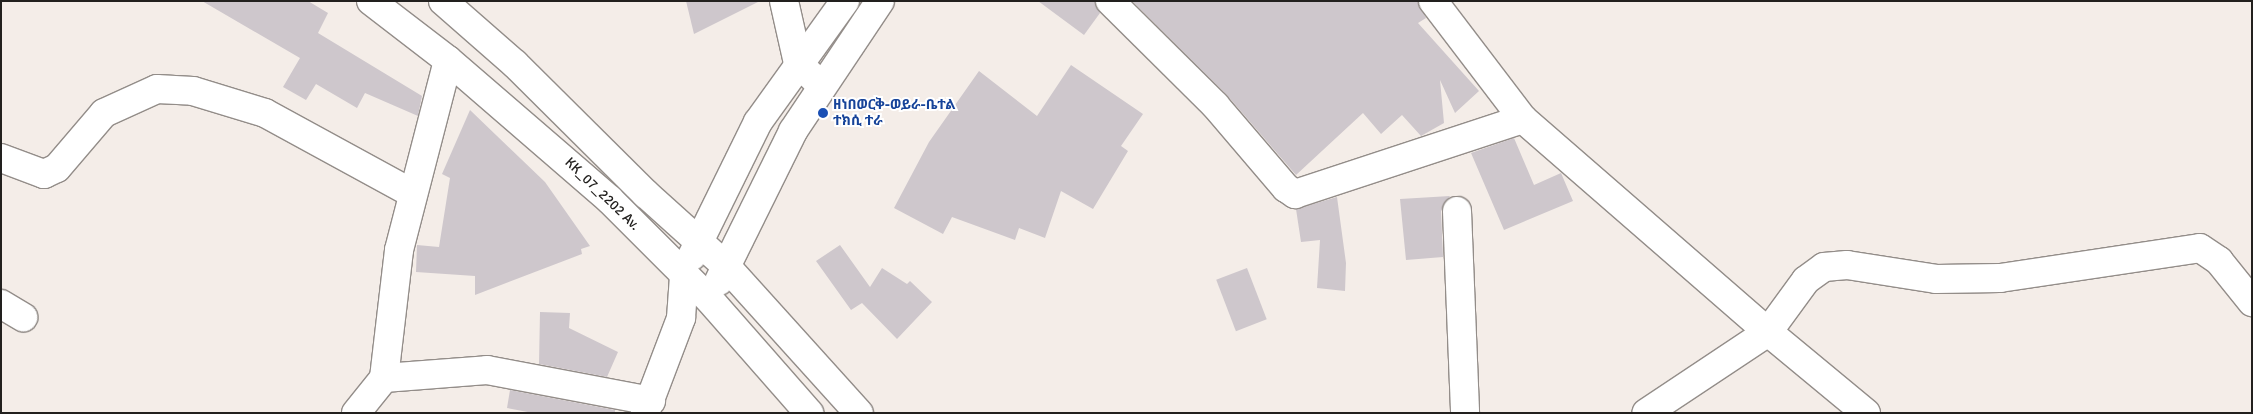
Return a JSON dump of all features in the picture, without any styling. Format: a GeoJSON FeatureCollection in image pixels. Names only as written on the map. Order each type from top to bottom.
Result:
{"type":"FeatureCollection","features":[{"type":"Feature","properties":{"kind":"street","name":"KK_07_2202 Av."},"geometry":{"type":"LineString","coordinates":[[371,1],[448,60],[558,152],[709,299],[809,413]]}},
{"type":"Feature","properties":{"kind":"street"},"geometry":{"type":"LineString","coordinates":[[443,1],[515,64],[726,266],[859,413]]}},
{"type":"Feature","properties":{"kind":"street"},"geometry":{"type":"LineString","coordinates":[[784,1],[798,63],[820,85]]}},
{"type":"Feature","properties":{"kind":"street"},"geometry":{"type":"LineString","coordinates":[[384,378],[487,370],[648,407],[681,318],[684,276],[698,241],[758,122],[798,63],[845,1]]}},
{"type":"Feature","properties":{"kind":"street"},"geometry":{"type":"LineString","coordinates":[[681,318],[709,299],[793,130],[820,85],[880,1]]}},
{"type":"Feature","properties":{"kind":"street"},"geometry":{"type":"LineString","coordinates":[[1110,1],[1215,104],[1286,188],[1295,194],[1522,119]]}},
{"type":"Feature","properties":{"kind":"street"},"geometry":{"type":"LineString","coordinates":[[1433,1],[1522,119],[1768,332],[1866,413]]}},
{"type":"Feature","properties":{"kind":"street"},"geometry":{"type":"LineString","coordinates":[[356,413],[384,378],[399,250],[412,193],[448,60]]}},
{"type":"Feature","properties":{"kind":"street"},"geometry":{"type":"LineString","coordinates":[[1,158],[44,174],[57,168],[104,113],[157,89],[193,90],[265,113],[412,193]]}},
{"type":"Feature","properties":{"kind":"street"},"geometry":{"type":"LineString","coordinates":[[1457,211],[1465,413]]}},
{"type":"Feature","properties":{"kind":"street"},"geometry":{"type":"LineString","coordinates":[[1646,413],[1768,332],[1806,280],[1824,267],[1847,265],[1936,279],[2000,278],[2200,248],[2220,261],[2252,302]]}},
{"type":"Feature","properties":{"kind":"building"},"geometry":{"type":"Polygon","coordinates":[[[202,1],[308,1],[328,13],[318,33],[422,96],[418,116],[365,93],[357,108],[316,84],[306,100],[283,87],[300,58],[202,1]]]}},
{"type":"Feature","properties":{"kind":"building"},"geometry":{"type":"Polygon","coordinates":[[[686,1],[760,1],[694,34],[686,1]]]}},
{"type":"Feature","properties":{"kind":"building"},"geometry":{"type":"Polygon","coordinates":[[[1038,1],[1095,1],[1100,13],[1084,35],[1038,1]]]}},
{"type":"Feature","properties":{"kind":"building"},"geometry":{"type":"Polygon","coordinates":[[[1132,1],[1418,1],[1426,18],[1418,23],[1479,91],[1455,113],[1440,80],[1444,123],[1421,136],[1402,115],[1381,134],[1363,113],[1296,175],[1226,94],[1132,1]]]}},
{"type":"Feature","properties":{"kind":"building"},"geometry":{"type":"Polygon","coordinates":[[[1071,65],[1143,114],[1121,146],[1128,151],[1093,209],[1061,191],[1045,238],[1019,228],[1015,240],[952,217],[943,234],[894,208],[929,142],[979,71],[1037,116],[1071,65]]]}},
{"type":"Feature","properties":{"kind":"building"},"geometry":{"type":"Polygon","coordinates":[[[470,110],[545,182],[590,246],[581,249],[582,254],[475,295],[475,276],[416,272],[417,245],[439,247],[450,178],[442,174],[470,110]]]}},
{"type":"Feature","properties":{"kind":"building"},"geometry":{"type":"Polygon","coordinates":[[[1514,138],[1534,185],[1561,173],[1573,201],[1504,230],[1471,153],[1514,138]]]}},
{"type":"Feature","properties":{"kind":"building"},"geometry":{"type":"Polygon","coordinates":[[[1450,196],[1441,211],[1443,257],[1406,260],[1400,199],[1450,196]]]}},
{"type":"Feature","properties":{"kind":"building"},"geometry":{"type":"Polygon","coordinates":[[[1337,197],[1346,263],[1345,291],[1317,288],[1320,240],[1301,242],[1296,209],[1337,197]]]}},
{"type":"Feature","properties":{"kind":"building"},"geometry":{"type":"Polygon","coordinates":[[[840,245],[870,287],[882,268],[907,284],[910,281],[932,302],[897,339],[862,303],[851,310],[816,261],[840,245]]]}},
{"type":"Feature","properties":{"kind":"building"},"geometry":{"type":"Polygon","coordinates":[[[1247,268],[1267,319],[1236,331],[1216,280],[1247,268]]]}},
{"type":"Feature","properties":{"kind":"building"},"geometry":{"type":"Polygon","coordinates":[[[540,312],[570,313],[569,328],[618,352],[607,377],[539,364],[540,312]]]}},
{"type":"Feature","properties":{"kind":"building"},"geometry":{"type":"Polygon","coordinates":[[[510,390],[615,410],[615,413],[533,413],[507,408],[510,390]]]}},
{"type":"Feature","properties":{"kind":"place","name":"ዘነበወርቅ-ወይራ-ቤተል ተክሲ ተራ"},"geometry":{"type":"Point","coordinates":[823,113]}}]}
